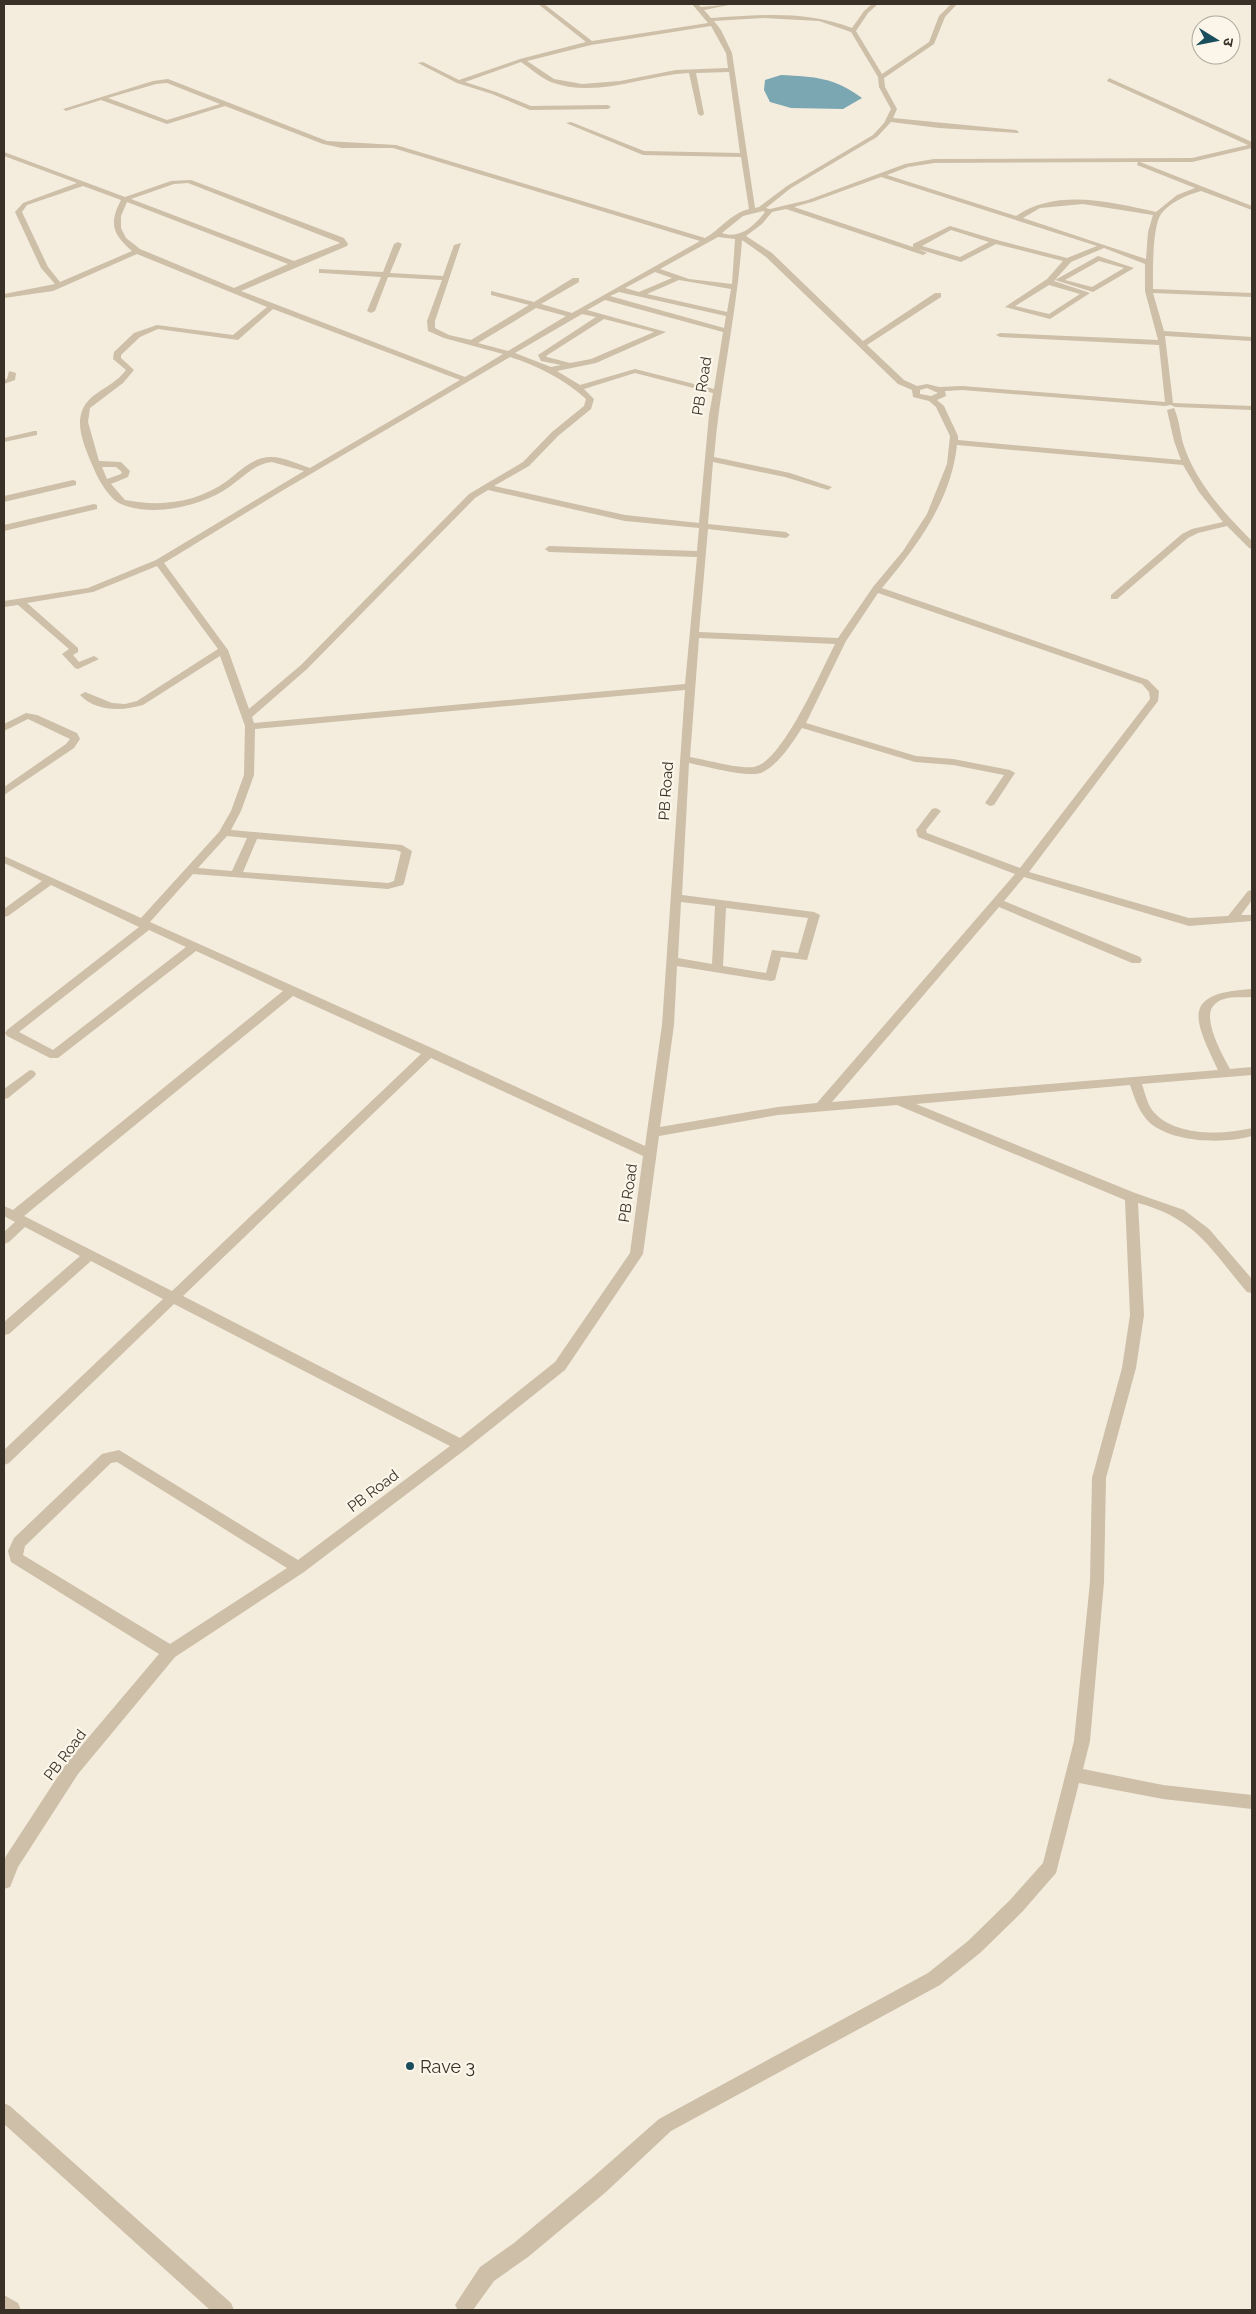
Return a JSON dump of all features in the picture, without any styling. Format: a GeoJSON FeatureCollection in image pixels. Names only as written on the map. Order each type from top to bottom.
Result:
{"type":"FeatureCollection","features":[{"type":"Feature","properties":{"kind":"street"},"geometry":{"type":"LineString","coordinates":[[541,4],[591,44]]}},
{"type":"Feature","properties":{"kind":"street"},"geometry":{"type":"LineString","coordinates":[[698,6],[731,4]]}},
{"type":"Feature","properties":{"kind":"street"},"geometry":{"type":"LineString","coordinates":[[853,31],[866,12],[875,4]]}},
{"type":"Feature","properties":{"kind":"street"},"geometry":{"type":"LineString","coordinates":[[881,77],[932,43],[942,16],[954,4]]}},
{"type":"Feature","properties":{"kind":"street"},"geometry":{"type":"LineString","coordinates":[[698,6],[718,30],[729,53],[752,209]]}},
{"type":"Feature","properties":{"kind":"street"},"geometry":{"type":"LineString","coordinates":[[460,82],[522,60],[591,44],[711,22],[780,16],[828,22],[853,31],[881,77],[881,85],[894,103],[894,115],[876,136],[817,169],[766,209],[741,236],[731,238],[718,234]]}},
{"type":"Feature","properties":{"kind":"street"},"geometry":{"type":"LineString","coordinates":[[522,60],[552,80],[582,86],[620,83],[676,72],[732,70]]}},
{"type":"Feature","properties":{"kind":"street"},"geometry":{"type":"LineString","coordinates":[[421,63],[460,82],[494,93],[530,108],[608,107]]}},
{"type":"Feature","properties":{"kind":"street"},"geometry":{"type":"LineString","coordinates":[[692,71],[702,114]]}},
{"type":"Feature","properties":{"kind":"street"},"geometry":{"type":"LineString","coordinates":[[1109,80],[1252,145]]}},
{"type":"Feature","properties":{"kind":"street"},"geometry":{"type":"LineString","coordinates":[[66,109],[168,81],[325,143],[339,146],[367,144],[394,146],[704,240]]}},
{"type":"Feature","properties":{"kind":"street"},"geometry":{"type":"LineString","coordinates":[[101,98],[167,122],[225,104]]}},
{"type":"Feature","properties":{"kind":"street"},"geometry":{"type":"LineString","coordinates":[[890,120],[1016,132]]}},
{"type":"Feature","properties":{"kind":"street"},"geometry":{"type":"LineString","coordinates":[[569,123],[643,153],[745,155]]}},
{"type":"Feature","properties":{"kind":"street"},"geometry":{"type":"LineString","coordinates":[[4,604],[90,590],[159,562],[604,297],[704,240],[718,234],[733,220],[752,209],[786,207],[810,201],[907,165],[934,161],[1132,162],[1192,160],[1252,145]]}},
{"type":"Feature","properties":{"kind":"street"},"geometry":{"type":"LineString","coordinates":[[4,154],[294,264]]}},
{"type":"Feature","properties":{"kind":"street"},"geometry":{"type":"LineString","coordinates":[[4,161],[13,158]]}},
{"type":"Feature","properties":{"kind":"street"},"geometry":{"type":"LineString","coordinates":[[1132,162],[1252,208]]}},
{"type":"Feature","properties":{"kind":"street"},"geometry":{"type":"LineString","coordinates":[[881,175],[1104,246],[1149,263]]}},
{"type":"Feature","properties":{"kind":"street"},"geometry":{"type":"LineString","coordinates":[[236,290],[340,246],[344,242],[190,181],[173,182],[126,199],[119,211],[116,222],[120,238],[137,251],[272,306],[466,380]]}},
{"type":"Feature","properties":{"kind":"street"},"geometry":{"type":"LineString","coordinates":[[59,285],[45,268],[18,212],[25,204],[82,184]]}},
{"type":"Feature","properties":{"kind":"street"},"geometry":{"type":"LineString","coordinates":[[1202,188],[1179,196],[1157,214],[1149,263],[1149,291],[1161,333],[1170,406],[1181,451],[1199,486],[1228,523],[1252,546]]}},
{"type":"Feature","properties":{"kind":"street"},"geometry":{"type":"LineString","coordinates":[[1018,218],[1036,207],[1084,202],[1106,203],[1157,214]]}},
{"type":"Feature","properties":{"kind":"street"},"geometry":{"type":"LineString","coordinates":[[786,207],[964,266]]}},
{"type":"Feature","properties":{"kind":"street"},"geometry":{"type":"LineString","coordinates":[[995,242],[961,260],[916,246],[950,228],[995,242],[1068,260]]}},
{"type":"Feature","properties":{"kind":"street"},"geometry":{"type":"LineString","coordinates":[[741,236],[769,255],[901,382],[916,389],[926,386],[941,391],[1252,413]]}},
{"type":"Feature","properties":{"kind":"street","name":"PB Road"},"geometry":{"type":"LineString","coordinates":[[4,1881],[12,1862],[72,1769],[170,1652],[299,1568],[461,1445],[560,1366],[636,1254],[668,1025],[684,760],[701,554],[717,392],[735,287],[741,236]]}},
{"type":"Feature","properties":{"kind":"street"},"geometry":{"type":"LineString","coordinates":[[371,311],[398,244]]}},
{"type":"Feature","properties":{"kind":"street"},"geometry":{"type":"LineString","coordinates":[[249,721],[472,496],[526,464],[555,434],[588,408],[590,400],[580,388],[549,370],[510,354],[445,336],[431,329],[431,321],[458,245]]}},
{"type":"Feature","properties":{"kind":"street"},"geometry":{"type":"LineString","coordinates":[[1048,282],[1086,293],[1050,318],[1009,307],[1048,282],[1068,260],[1104,246]]}},
{"type":"Feature","properties":{"kind":"street"},"geometry":{"type":"LineString","coordinates":[[1098,258],[1130,268],[1093,290],[1059,280],[1098,258],[1114,250]]}},
{"type":"Feature","properties":{"kind":"street"},"geometry":{"type":"LineString","coordinates":[[4,296],[50,289],[137,251]]}},
{"type":"Feature","properties":{"kind":"street"},"geometry":{"type":"LineString","coordinates":[[653,269],[678,278],[735,287]]}},
{"type":"Feature","properties":{"kind":"street"},"geometry":{"type":"LineString","coordinates":[[322,271],[447,278]]}},
{"type":"Feature","properties":{"kind":"street"},"geometry":{"type":"LineString","coordinates":[[642,293],[678,278]]}},
{"type":"Feature","properties":{"kind":"street"},"geometry":{"type":"LineString","coordinates":[[472,343],[576,280]]}},
{"type":"Feature","properties":{"kind":"street"},"geometry":{"type":"LineString","coordinates":[[618,289],[642,293],[730,315]]}},
{"type":"Feature","properties":{"kind":"street"},"geometry":{"type":"LineString","coordinates":[[1149,291],[1252,295]]}},
{"type":"Feature","properties":{"kind":"street"},"geometry":{"type":"LineString","coordinates":[[494,292],[535,305],[576,314],[602,317],[662,332],[593,361],[549,370]]}},
{"type":"Feature","properties":{"kind":"street"},"geometry":{"type":"LineString","coordinates":[[862,345],[938,295]]}},
{"type":"Feature","properties":{"kind":"street"},"geometry":{"type":"LineString","coordinates":[[604,297],[728,331]]}},
{"type":"Feature","properties":{"kind":"street"},"geometry":{"type":"LineString","coordinates":[[272,306],[235,338],[157,327],[146,330],[122,347],[117,354],[117,359],[130,370],[124,380],[94,399],[84,409],[83,421],[96,464],[105,483],[122,502],[155,507],[200,498],[228,484],[255,462],[265,459],[272,459],[312,471]]}},
{"type":"Feature","properties":{"kind":"street"},"geometry":{"type":"LineString","coordinates":[[574,366],[544,359],[542,355],[602,317]]}},
{"type":"Feature","properties":{"kind":"street"},"geometry":{"type":"LineString","coordinates":[[1161,333],[1252,339]]}},
{"type":"Feature","properties":{"kind":"street"},"geometry":{"type":"LineString","coordinates":[[1000,335],[1162,343]]}},
{"type":"Feature","properties":{"kind":"street"},"geometry":{"type":"LineString","coordinates":[[580,388],[635,371],[717,392]]}},
{"type":"Feature","properties":{"kind":"street"},"geometry":{"type":"LineString","coordinates":[[4,382],[11,380],[12,373]]}},
{"type":"Feature","properties":{"kind":"street"},"geometry":{"type":"LineString","coordinates":[[684,760],[746,770],[759,770],[778,755],[800,724],[840,641],[876,589],[907,552],[931,514],[951,464],[954,436],[940,406],[932,400],[919,397],[914,393],[916,389]]}},
{"type":"Feature","properties":{"kind":"street"},"geometry":{"type":"LineString","coordinates":[[932,400],[941,391]]}},
{"type":"Feature","properties":{"kind":"street"},"geometry":{"type":"LineString","coordinates":[[1170,406],[1252,408]]}},
{"type":"Feature","properties":{"kind":"street"},"geometry":{"type":"LineString","coordinates":[[4,440],[34,433]]}},
{"type":"Feature","properties":{"kind":"street"},"geometry":{"type":"LineString","coordinates":[[954,442],[1187,463]]}},
{"type":"Feature","properties":{"kind":"street"},"geometry":{"type":"LineString","coordinates":[[710,459],[788,475],[828,487]]}},
{"type":"Feature","properties":{"kind":"street"},"geometry":{"type":"LineString","coordinates":[[96,464],[118,464],[126,471],[125,475],[105,483]]}},
{"type":"Feature","properties":{"kind":"street"},"geometry":{"type":"LineString","coordinates":[[4,499],[73,483]]}},
{"type":"Feature","properties":{"kind":"street"},"geometry":{"type":"LineString","coordinates":[[486,487],[625,518],[786,535]]}},
{"type":"Feature","properties":{"kind":"street"},"geometry":{"type":"LineString","coordinates":[[4,528],[94,507]]}},
{"type":"Feature","properties":{"kind":"street"},"geometry":{"type":"LineString","coordinates":[[1114,597],[1185,536],[1195,531],[1228,523]]}},
{"type":"Feature","properties":{"kind":"street"},"geometry":{"type":"LineString","coordinates":[[548,549],[701,554]]}},
{"type":"Feature","properties":{"kind":"street"},"geometry":{"type":"LineString","coordinates":[[159,562],[224,650],[249,721],[250,774],[236,811],[224,833],[144,925],[11,1033],[54,1055],[194,947]]}},
{"type":"Feature","properties":{"kind":"street"},"geometry":{"type":"LineString","coordinates":[[821,1107],[1022,874],[1154,699],[1154,691],[1145,682],[876,589]]}},
{"type":"Feature","properties":{"kind":"street"},"geometry":{"type":"LineString","coordinates":[[19,602],[75,650],[67,654],[78,666],[94,659]]}},
{"type":"Feature","properties":{"kind":"street"},"geometry":{"type":"LineString","coordinates":[[694,635],[840,641]]}},
{"type":"Feature","properties":{"kind":"street"},"geometry":{"type":"LineString","coordinates":[[85,695],[105,706],[128,707],[140,702],[224,650]]}},
{"type":"Feature","properties":{"kind":"street"},"geometry":{"type":"LineString","coordinates":[[249,721],[690,687]]}},
{"type":"Feature","properties":{"kind":"street"},"geometry":{"type":"LineString","coordinates":[[4,728],[20,718],[33,717],[73,735],[75,739],[70,746],[4,792]]}},
{"type":"Feature","properties":{"kind":"street"},"geometry":{"type":"LineString","coordinates":[[800,724],[916,759],[953,762],[1010,773],[990,802]]}},
{"type":"Feature","properties":{"kind":"street"},"geometry":{"type":"LineString","coordinates":[[936,812],[921,830],[922,835],[1022,874],[1183,921],[1252,918]]}},
{"type":"Feature","properties":{"kind":"street"},"geometry":{"type":"LineString","coordinates":[[191,871],[388,886],[399,883],[407,851],[398,847],[224,833]]}},
{"type":"Feature","properties":{"kind":"street"},"geometry":{"type":"LineString","coordinates":[[236,875],[253,836]]}},
{"type":"Feature","properties":{"kind":"street"},"geometry":{"type":"LineString","coordinates":[[4,858],[144,925],[430,1052],[650,1154]]}},
{"type":"Feature","properties":{"kind":"street"},"geometry":{"type":"LineString","coordinates":[[4,914],[50,880]]}},
{"type":"Feature","properties":{"kind":"street"},"geometry":{"type":"LineString","coordinates":[[1232,919],[1252,893]]}},
{"type":"Feature","properties":{"kind":"street"},"geometry":{"type":"LineString","coordinates":[[672,962],[771,977],[776,954],[803,957],[814,915],[676,898]]}},
{"type":"Feature","properties":{"kind":"street"},"geometry":{"type":"LineString","coordinates":[[998,902],[1136,960]]}},
{"type":"Feature","properties":{"kind":"street"},"geometry":{"type":"LineString","coordinates":[[717,968],[720,904]]}},
{"type":"Feature","properties":{"kind":"street"},"geometry":{"type":"LineString","coordinates":[[4,1239],[14,1216],[292,990]]}},
{"type":"Feature","properties":{"kind":"street"},"geometry":{"type":"LineString","coordinates":[[1226,1073],[1204,1023],[1203,1012],[1209,1002],[1220,996],[1252,993]]}},
{"type":"Feature","properties":{"kind":"street"},"geometry":{"type":"LineString","coordinates":[[4,1459],[175,1298],[430,1052]]}},
{"type":"Feature","properties":{"kind":"street"},"geometry":{"type":"LineString","coordinates":[[653,1133],[768,1112],[901,1102],[1252,1070]]}},
{"type":"Feature","properties":{"kind":"street"},"geometry":{"type":"LineString","coordinates":[[4,1095],[30,1074]]}},
{"type":"Feature","properties":{"kind":"street"},"geometry":{"type":"LineString","coordinates":[[1134,1080],[1148,1113],[1160,1123],[1183,1132],[1229,1137],[1252,1132]]}},
{"type":"Feature","properties":{"kind":"street"},"geometry":{"type":"LineString","coordinates":[[901,1102],[1131,1197],[1164,1206],[1186,1217],[1210,1240],[1252,1288]]}},
{"type":"Feature","properties":{"kind":"street"},"geometry":{"type":"LineString","coordinates":[[463,2308],[488,2274],[521,2250],[599,2185],[665,2125],[911,1990],[934,1980],[974,1947],[1016,1906],[1050,1867],[1082,1741],[1096,1582],[1099,1478],[1129,1368],[1137,1315],[1131,1197]]}},
{"type":"Feature","properties":{"kind":"street"},"geometry":{"type":"LineString","coordinates":[[14,1216],[461,1445]]}},
{"type":"Feature","properties":{"kind":"street"},"geometry":{"type":"LineString","coordinates":[[4,1330],[90,1255]]}},
{"type":"Feature","properties":{"kind":"street"},"geometry":{"type":"LineString","coordinates":[[170,1652],[16,1558],[19,1542],[107,1458],[119,1456],[299,1568]]}},
{"type":"Feature","properties":{"kind":"street"},"geometry":{"type":"LineString","coordinates":[[1074,1775],[1163,1792],[1252,1802]]}},
{"type":"Feature","properties":{"kind":"street"},"geometry":{"type":"LineString","coordinates":[[4,2112],[224,2310]]}},
{"type":"Feature","properties":{"kind":"street"},"geometry":{"type":"LineString","coordinates":[[4,2304],[11,2310]]}},
{"type":"Feature","properties":{"kind":"water"},"geometry":{"type":"Polygon","coordinates":[[[781,75],[824,79],[852,91],[862,98],[843,109],[791,108],[770,102],[764,90],[765,80],[781,75]]]}},
{"type":"Feature","properties":{"kind":"place","name":"Rave 3"},"geometry":{"type":"Point","coordinates":[410,2066]}}]}
